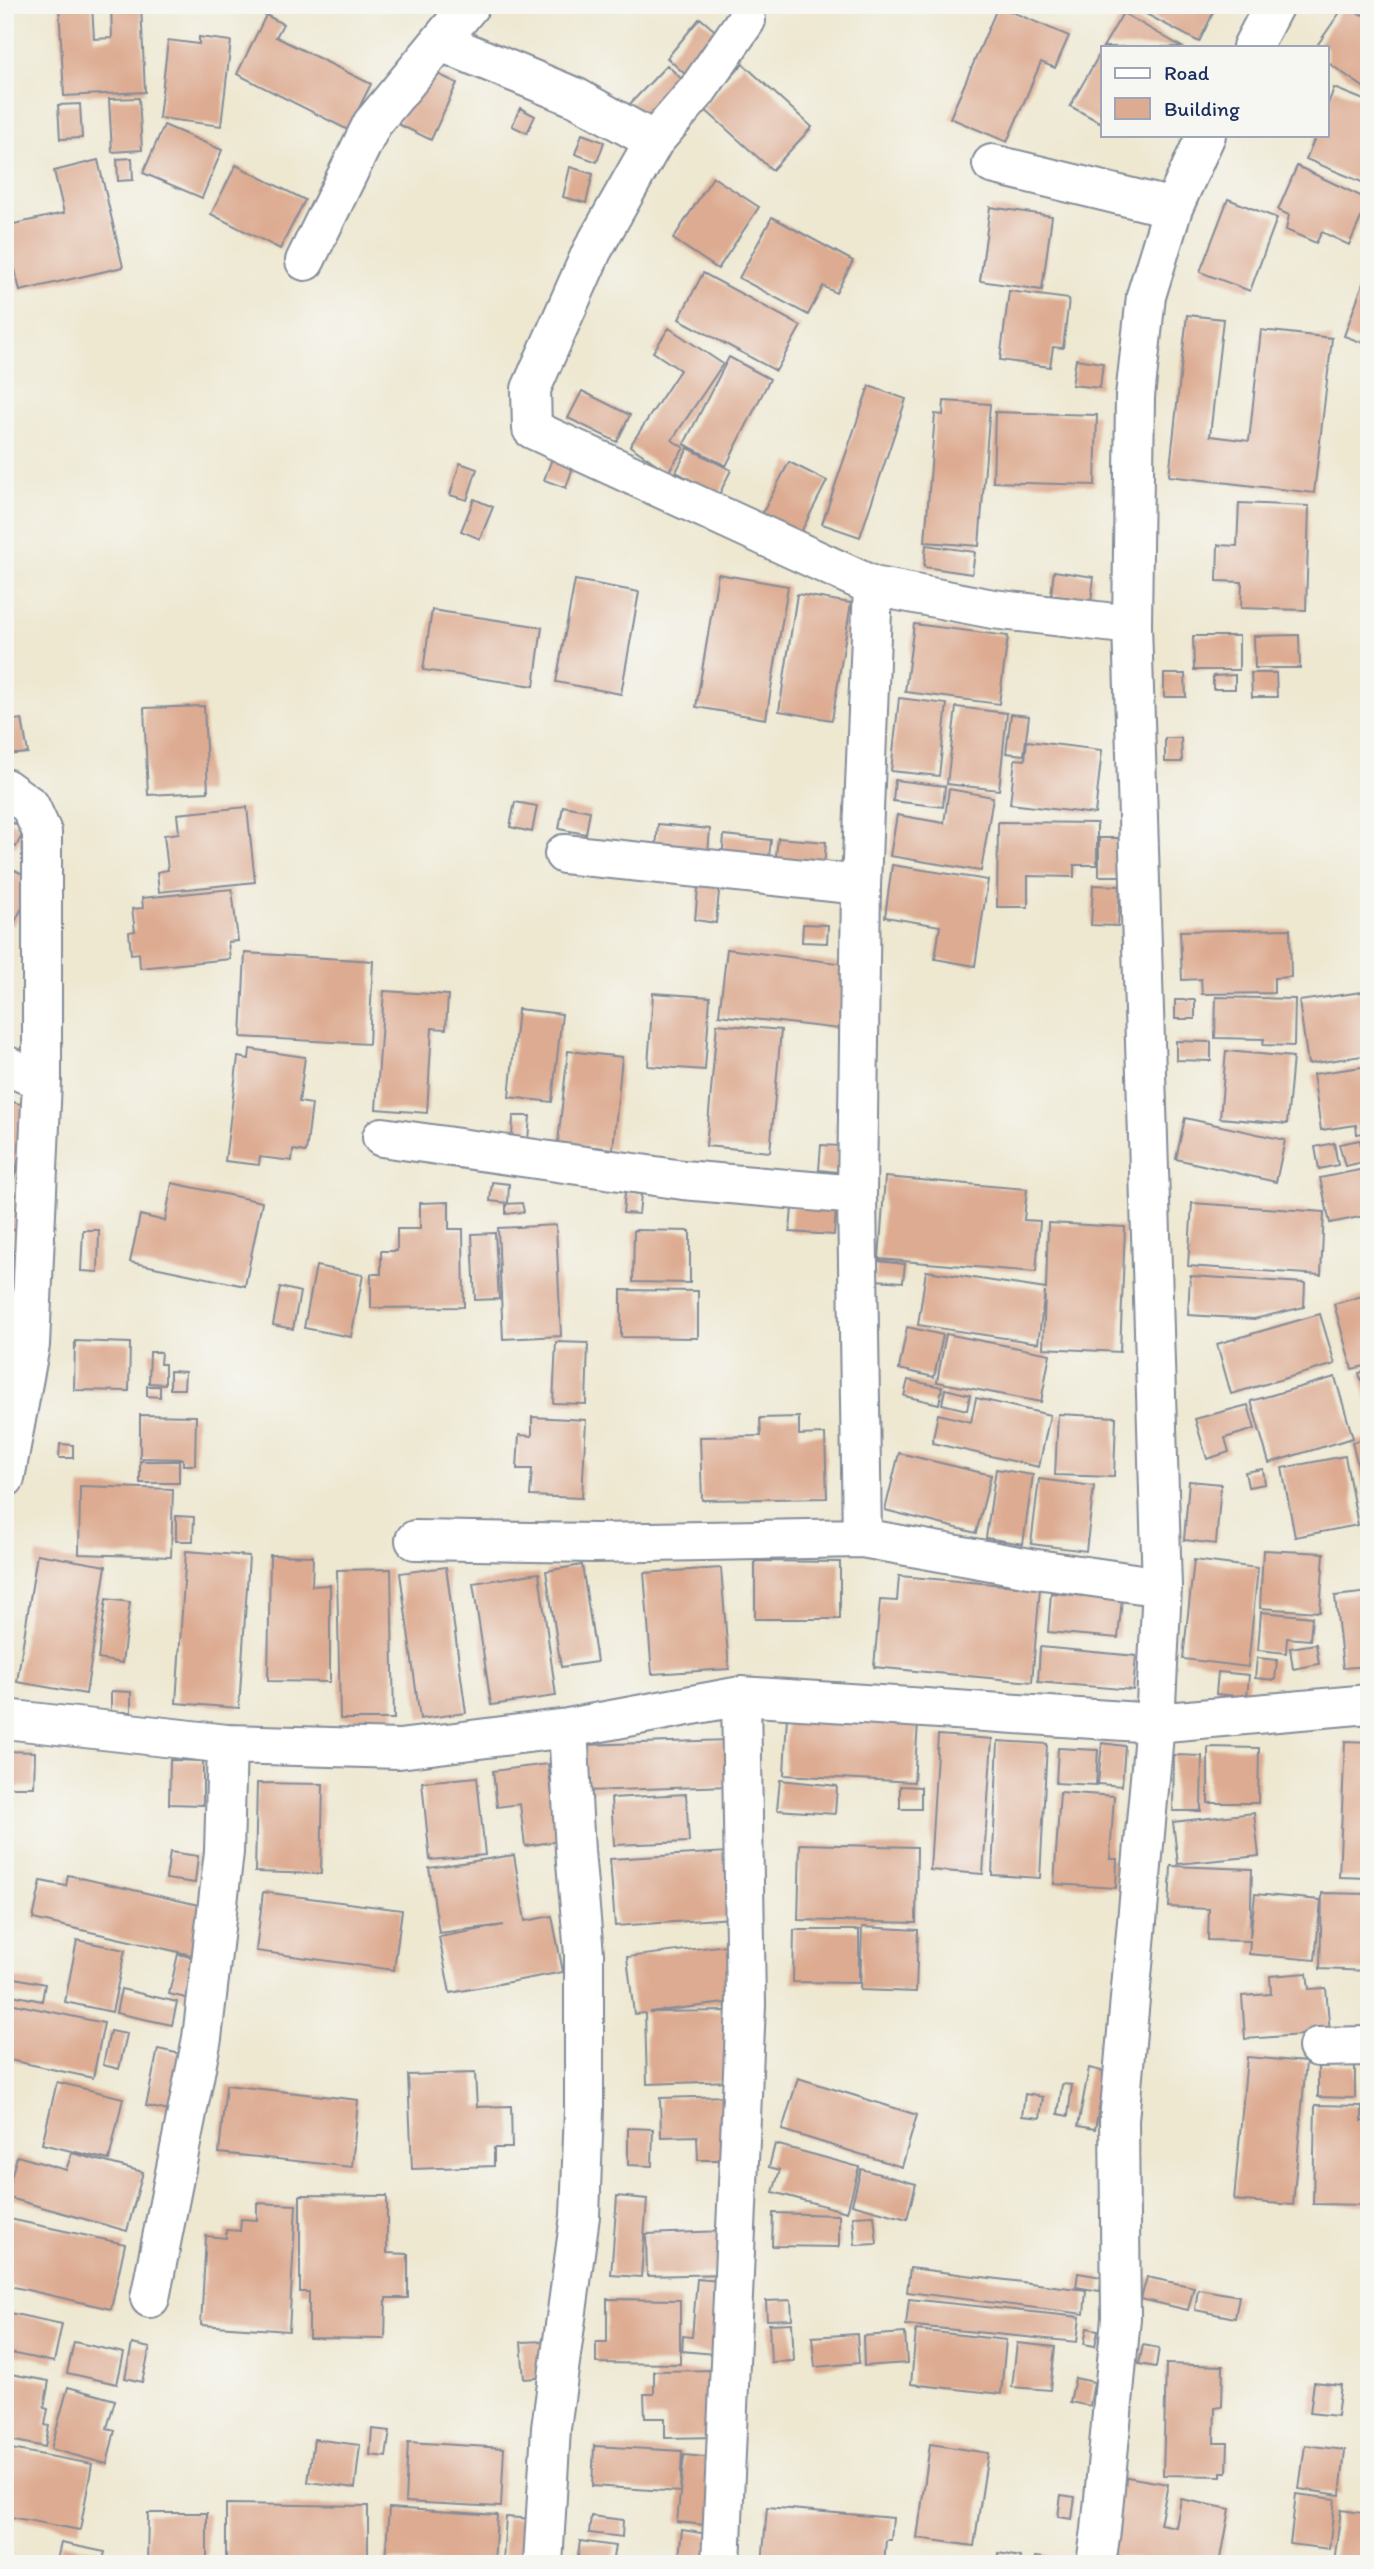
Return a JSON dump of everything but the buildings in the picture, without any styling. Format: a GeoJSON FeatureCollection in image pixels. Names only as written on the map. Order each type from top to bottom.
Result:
{"type":"FeatureCollection","features":[{"type":"Feature","properties":{"kind":"street"},"geometry":{"type":"LineString","coordinates":[[305,261],[372,124],[470,5]]}},
{"type":"Feature","properties":{"kind":"street"},"geometry":{"type":"LineString","coordinates":[[1253,46],[1274,5]]}},
{"type":"Feature","properties":{"kind":"street"},"geometry":{"type":"LineString","coordinates":[[746,20],[697,91],[654,141],[592,251],[531,389],[533,429],[873,586],[993,609],[1132,625]]}},
{"type":"Feature","properties":{"kind":"street"},"geometry":{"type":"LineString","coordinates":[[441,41],[577,97],[654,141]]}},
{"type":"Feature","properties":{"kind":"street"},"geometry":{"type":"LineString","coordinates":[[1096,2564],[1122,2318],[1119,2120],[1155,1723],[1162,1587],[1132,625],[1135,397],[1146,296],[1173,208],[1206,136]]}},
{"type":"Feature","properties":{"kind":"street"},"geometry":{"type":"LineString","coordinates":[[992,164],[1173,208]]}},
{"type":"Feature","properties":{"kind":"street"},"geometry":{"type":"LineString","coordinates":[[862,1538],[858,1195],[861,885],[873,586]]}},
{"type":"Feature","properties":{"kind":"street"},"geometry":{"type":"LineString","coordinates":[[5,788],[30,806],[42,832],[42,1081],[30,1345],[5,1478]]}},
{"type":"Feature","properties":{"kind":"street"},"geometry":{"type":"LineString","coordinates":[[564,853],[861,885]]}},
{"type":"Feature","properties":{"kind":"street"},"geometry":{"type":"LineString","coordinates":[[5,1065],[42,1081]]}},
{"type":"Feature","properties":{"kind":"street"},"geometry":{"type":"LineString","coordinates":[[382,1137],[683,1180],[858,1195]]}},
{"type":"Feature","properties":{"kind":"street"},"geometry":{"type":"LineString","coordinates":[[415,1540],[596,1543],[862,1538],[1030,1568],[1162,1587]]}},
{"type":"Feature","properties":{"kind":"street"},"geometry":{"type":"LineString","coordinates":[[721,2564],[746,2005],[741,1696]]}},
{"type":"Feature","properties":{"kind":"street"},"geometry":{"type":"LineString","coordinates":[[5,1719],[227,1744],[399,1749],[568,1728],[741,1696],[1155,1723],[1369,1704]]}},
{"type":"Feature","properties":{"kind":"street"},"geometry":{"type":"LineString","coordinates":[[543,2564],[551,2428],[580,2216],[584,2109],[584,1954],[568,1728]]}},
{"type":"Feature","properties":{"kind":"street"},"geometry":{"type":"LineString","coordinates":[[150,2298],[202,2038],[224,1852],[227,1744]]}},
{"type":"Feature","properties":{"kind":"street"},"geometry":{"type":"LineString","coordinates":[[1318,2047],[1369,2046]]}}]}
